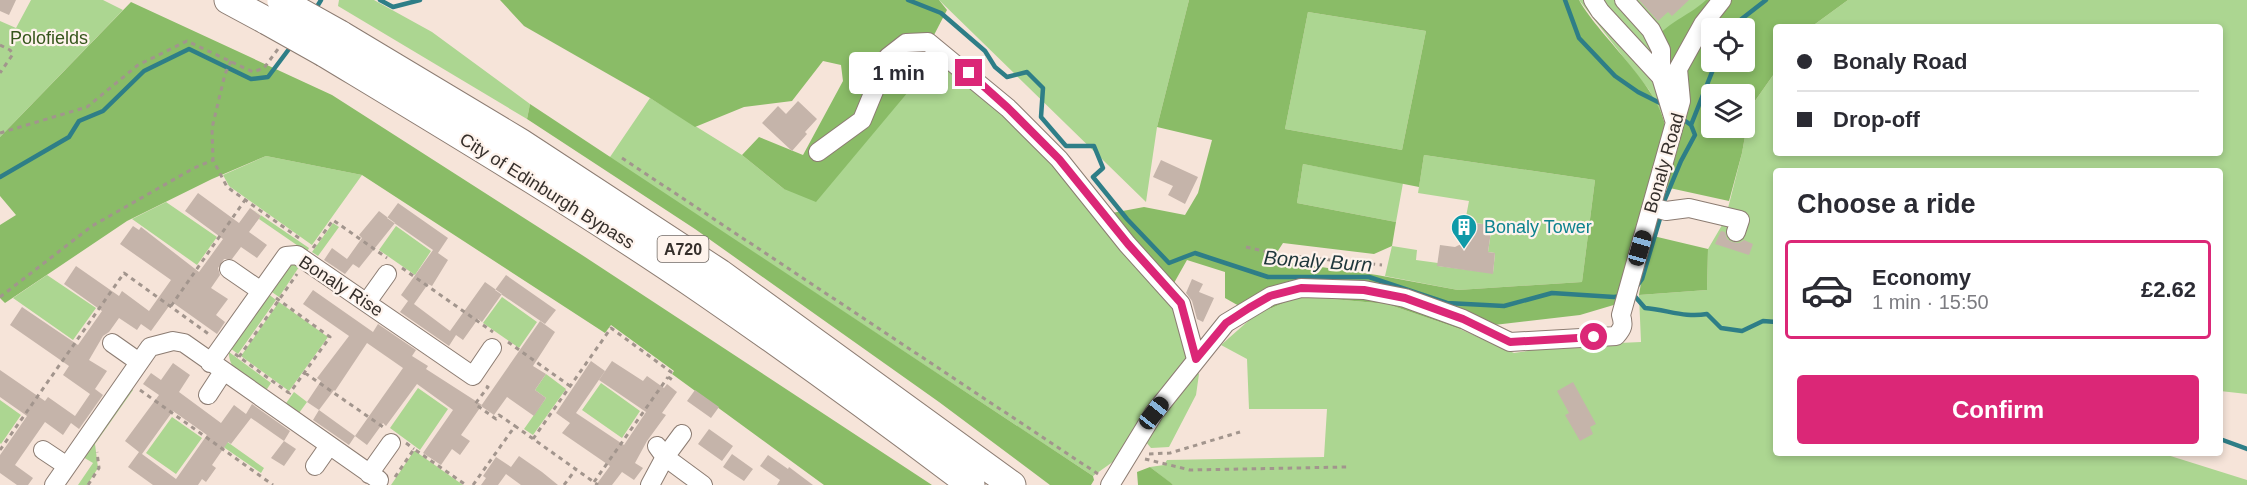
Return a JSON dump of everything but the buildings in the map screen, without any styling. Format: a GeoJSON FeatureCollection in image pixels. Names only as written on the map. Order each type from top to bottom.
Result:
{"type":"FeatureCollection","features":[{"type":"Feature","properties":{"kind":"highway","name":"City of Edinburgh Bypass"},"geometry":{"type":"LineString","coordinates":[[228,0],[276,7],[504,162],[705,292],[890,424],[971,485]]}},
{"type":"Feature","properties":{"kind":"highway","name":"City of Edinburgh Bypass"},"geometry":{"type":"LineString","coordinates":[[332,44],[520,142],[720,273],[1012,485]]}},
{"type":"Feature","properties":{"kind":"street"},"geometry":{"type":"LineString","coordinates":[[1593,0],[1600,11],[1661,77]]}},
{"type":"Feature","properties":{"kind":"street"},"geometry":{"type":"LineString","coordinates":[[1624,0],[1651,30],[1661,50],[1661,77],[1674,114]]}},
{"type":"Feature","properties":{"kind":"street","name":"Bonaly Road"},"geometry":{"type":"LineString","coordinates":[[1114,484],[1154,413],[1196,359],[1226,323],[1270,296],[1301,288],[1364,290],[1405,298],[1463,319],[1510,342],[1616,336],[1624,324],[1621,315],[1626,295],[1652,207],[1674,114],[1682,101],[1678,69],[1703,24],[1722,0]]}},
{"type":"Feature","properties":{"kind":"street"},"geometry":{"type":"LineString","coordinates":[[818,152],[862,120],[888,57],[906,43],[928,42],[1008,108],[1059,159],[1128,244],[1181,303],[1196,359]]}},
{"type":"Feature","properties":{"kind":"street"},"geometry":{"type":"LineString","coordinates":[[1652,207],[1666,211],[1689,208],[1740,220],[1737,232]]}},
{"type":"Feature","properties":{"kind":"street","name":"Bonaly Rise"},"geometry":{"type":"LineString","coordinates":[[208,395],[223,345],[286,256],[305,253],[367,302],[473,376]]}},
{"type":"Feature","properties":{"kind":"street"},"geometry":{"type":"LineString","coordinates":[[229,269],[262,290]]}},
{"type":"Feature","properties":{"kind":"street"},"geometry":{"type":"LineString","coordinates":[[367,302],[387,274]]}},
{"type":"Feature","properties":{"kind":"street"},"geometry":{"type":"LineString","coordinates":[[54,485],[150,347],[173,341],[184,344],[379,480],[389,436]]}},
{"type":"Feature","properties":{"kind":"street"},"geometry":{"type":"LineString","coordinates":[[112,343],[139,362]]}},
{"type":"Feature","properties":{"kind":"street"},"geometry":{"type":"LineString","coordinates":[[473,376],[492,348]]}},
{"type":"Feature","properties":{"kind":"street"},"geometry":{"type":"LineString","coordinates":[[650,485],[661,452],[682,434]]}},
{"type":"Feature","properties":{"kind":"street"},"geometry":{"type":"LineString","coordinates":[[315,466],[329,446]]}},
{"type":"Feature","properties":{"kind":"street"},"geometry":{"type":"LineString","coordinates":[[43,450],[67,466]]}},
{"type":"Feature","properties":{"kind":"street"},"geometry":{"type":"LineString","coordinates":[[661,452],[703,485]]}},
{"type":"Feature","properties":{"kind":"path"},"geometry":{"type":"LineString","coordinates":[[0,133],[87,107],[138,65],[187,41],[253,72],[264,68],[280,47]]}},
{"type":"Feature","properties":{"kind":"path"},"geometry":{"type":"LineString","coordinates":[[0,45],[13,54],[0,73]]}},
{"type":"Feature","properties":{"kind":"path"},"geometry":{"type":"LineString","coordinates":[[231,61],[225,74],[212,128],[213,160],[227,187],[246,200],[305,253]]}},
{"type":"Feature","properties":{"kind":"path"},"geometry":{"type":"LineString","coordinates":[[622,158],[1114,484]]}},
{"type":"Feature","properties":{"kind":"path"},"geometry":{"type":"LineString","coordinates":[[0,297],[92,226],[194,168],[213,160]]}},
{"type":"Feature","properties":{"kind":"path"},"geometry":{"type":"LineString","coordinates":[[171,306],[246,200]]}},
{"type":"Feature","properties":{"kind":"path"},"geometry":{"type":"LineString","coordinates":[[239,357],[279,300],[305,253],[333,219],[570,386]]}},
{"type":"Feature","properties":{"kind":"path"},"geometry":{"type":"LineString","coordinates":[[1246,247],[1281,255],[1382,265]]}},
{"type":"Feature","properties":{"kind":"path"},"geometry":{"type":"LineString","coordinates":[[0,450],[124,273],[289,393]]}},
{"type":"Feature","properties":{"kind":"path"},"geometry":{"type":"LineString","coordinates":[[262,290],[330,337],[277,410]]}},
{"type":"Feature","properties":{"kind":"path"},"geometry":{"type":"LineString","coordinates":[[533,439],[611,328],[671,372],[594,482]]}},
{"type":"Feature","properties":{"kind":"path"},"geometry":{"type":"LineString","coordinates":[[304,372],[389,436]]}},
{"type":"Feature","properties":{"kind":"path"},"geometry":{"type":"LineString","coordinates":[[473,376],[488,387],[475,404],[496,419],[499,415],[598,485]]}},
{"type":"Feature","properties":{"kind":"path"},"geometry":{"type":"LineString","coordinates":[[668,377],[674,381]]}},
{"type":"Feature","properties":{"kind":"path"},"geometry":{"type":"LineString","coordinates":[[126,380],[273,485]]}},
{"type":"Feature","properties":{"kind":"path"},"geometry":{"type":"LineString","coordinates":[[473,485],[515,426]]}},
{"type":"Feature","properties":{"kind":"path"},"geometry":{"type":"LineString","coordinates":[[1129,455],[1170,453],[1240,432]]}},
{"type":"Feature","properties":{"kind":"path"},"geometry":{"type":"LineString","coordinates":[[379,480],[414,449],[466,485]]}},
{"type":"Feature","properties":{"kind":"path"},"geometry":{"type":"LineString","coordinates":[[1129,455],[1190,470],[1347,467]]}},
{"type":"Feature","properties":{"kind":"path"},"geometry":{"type":"LineString","coordinates":[[564,485],[576,469]]}},
{"type":"Feature","properties":{"kind":"green space","name":"Polofields"},"geometry":{"type":"Polygon","coordinates":[[[31,0],[103,0],[123,10],[0,137],[0,21],[16,28],[31,0]]]}},
{"type":"Feature","properties":{"kind":"green space"},"geometry":{"type":"Polygon","coordinates":[[[339,0],[374,0],[432,32],[530,104],[527,119],[338,6],[339,0]]]}},
{"type":"Feature","properties":{"kind":"green space"},"geometry":{"type":"Polygon","coordinates":[[[500,0],[939,0],[947,10],[934,35],[939,55],[816,202],[784,189],[742,155],[759,137],[803,155],[843,81],[841,65],[823,61],[792,101],[744,107],[695,127],[650,98],[524,26],[500,0]]]}},
{"type":"Feature","properties":{"kind":"green space"},"geometry":{"type":"Polygon","coordinates":[[[939,0],[1189,0],[1157,127],[1146,202],[939,0]]]}},
{"type":"Feature","properties":{"kind":"green space"},"geometry":{"type":"Polygon","coordinates":[[[1189,0],[1579,0],[1643,81],[1662,115],[1666,131],[1617,304],[1580,315],[1460,329],[1387,304],[1300,296],[1255,315],[1225,298],[1225,272],[1187,260],[1174,283],[1112,213],[1144,207],[1185,215],[1198,193],[1212,140],[1157,127],[1189,0]],[[1308,12],[1285,129],[1402,150],[1426,31],[1308,12]],[[1424,155],[1419,187],[1303,164],[1297,203],[1396,222],[1392,246],[1374,254],[1283,243],[1272,260],[1377,275],[1458,290],[1582,282],[1595,180],[1424,155]]]}},
{"type":"Feature","properties":{"kind":"green space"},"geometry":{"type":"Polygon","coordinates":[[[1579,0],[1714,0],[1707,18],[1701,18],[1701,32],[1665,120],[1649,90],[1579,0]]]}},
{"type":"Feature","properties":{"kind":"green space"},"geometry":{"type":"Polygon","coordinates":[[[1706,0],[1714,0],[1704,18],[1701,18],[1701,22],[1671,74],[1649,51],[1653,42],[1666,28],[1706,0]]]}},
{"type":"Feature","properties":{"kind":"green space"},"geometry":{"type":"Polygon","coordinates":[[[1729,0],[1848,0],[1815,24],[1773,24],[1773,75],[1755,101],[1755,84],[1701,84],[1701,138],[1745,138],[1729,201],[1665,187],[1677,151],[1688,104],[1682,68],[1701,41],[1701,72],[1755,72],[1755,18],[1717,18],[1729,0]]]}},
{"type":"Feature","properties":{"kind":"green space"},"geometry":{"type":"Polygon","coordinates":[[[1848,0],[2247,0],[2247,394],[2223,391],[2223,168],[1773,168],[1773,456],[2171,456],[2247,480],[2247,485],[1173,485],[1150,467],[1164,465],[1167,460],[1324,457],[1327,409],[1249,409],[1247,359],[1221,345],[1255,315],[1300,296],[1387,304],[1460,329],[1514,353],[1528,351],[1531,347],[1641,342],[1639,295],[1707,290],[1708,249],[1725,220],[1745,138],[1755,138],[1755,101],[1773,75],[1773,156],[2223,156],[2223,24],[1815,24],[1848,0]]]}},
{"type":"Feature","properties":{"kind":"green space"},"geometry":{"type":"Polygon","coordinates":[[[131,2],[332,95],[582,255],[932,485],[824,485],[672,374],[674,371],[611,325],[605,333],[362,175],[266,156],[212,179],[127,221],[5,303],[0,298],[0,225],[16,215],[0,196],[0,137],[131,2]]]}},
{"type":"Feature","properties":{"kind":"green space"},"geometry":{"type":"Polygon","coordinates":[[[1308,12],[1426,31],[1402,150],[1285,129],[1308,12]]]}},
{"type":"Feature","properties":{"kind":"green space"},"geometry":{"type":"Polygon","coordinates":[[[939,55],[1055,162],[1176,311],[1189,360],[1121,456],[1093,476],[604,154],[610,157],[650,98],[742,155],[784,189],[939,55]]]}},
{"type":"Feature","properties":{"kind":"green space"},"geometry":{"type":"Polygon","coordinates":[[[530,104],[1093,476],[1094,480],[1091,485],[1050,485],[939,402],[695,229],[527,119],[530,104]]]}},
{"type":"Feature","properties":{"kind":"green space"},"geometry":{"type":"Polygon","coordinates":[[[1424,155],[1595,180],[1582,282],[1458,290],[1385,276],[1392,246],[1417,250],[1416,260],[1438,263],[1438,266],[1493,273],[1495,253],[1488,252],[1492,225],[1465,222],[1469,201],[1418,193],[1424,155]]]}},
{"type":"Feature","properties":{"kind":"green space"},"geometry":{"type":"Polygon","coordinates":[[[266,156],[362,175],[312,245],[229,186],[223,175],[266,156]]]}},
{"type":"Feature","properties":{"kind":"green space"},"geometry":{"type":"Polygon","coordinates":[[[1303,164],[1403,183],[1396,222],[1297,203],[1303,164]]]}},
{"type":"Feature","properties":{"kind":"green space"},"geometry":{"type":"Polygon","coordinates":[[[166,202],[217,237],[197,265],[132,219],[166,202]]]}},
{"type":"Feature","properties":{"kind":"green space"},"geometry":{"type":"Polygon","coordinates":[[[261,215],[309,248],[307,252],[259,219],[261,215]]]}},
{"type":"Feature","properties":{"kind":"green space"},"geometry":{"type":"Polygon","coordinates":[[[333,223],[339,227],[318,256],[312,252],[333,223]]]}},
{"type":"Feature","properties":{"kind":"green space"},"geometry":{"type":"Polygon","coordinates":[[[396,226],[431,251],[415,275],[379,250],[396,226]]]}},
{"type":"Feature","properties":{"kind":"green space"},"geometry":{"type":"Polygon","coordinates":[[[1649,235],[1708,249],[1707,290],[1639,295],[1649,235]]]}},
{"type":"Feature","properties":{"kind":"green space"},"geometry":{"type":"Polygon","coordinates":[[[289,263],[301,264],[279,297],[269,290],[289,263]]]}},
{"type":"Feature","properties":{"kind":"green space"},"geometry":{"type":"Polygon","coordinates":[[[47,275],[96,308],[73,340],[13,298],[47,275]]]}},
{"type":"Feature","properties":{"kind":"green space"},"geometry":{"type":"Polygon","coordinates":[[[267,293],[276,300],[238,354],[230,348],[267,293]]]}},
{"type":"Feature","properties":{"kind":"green space"},"geometry":{"type":"Polygon","coordinates":[[[502,297],[537,322],[519,348],[483,323],[502,297]]]}},
{"type":"Feature","properties":{"kind":"green space"},"geometry":{"type":"Polygon","coordinates":[[[279,302],[328,337],[289,391],[241,356],[279,302]]]}},
{"type":"Feature","properties":{"kind":"green space"},"geometry":{"type":"Polygon","coordinates":[[[229,352],[271,383],[265,392],[236,371],[229,352]]]}},
{"type":"Feature","properties":{"kind":"green space"},"geometry":{"type":"Polygon","coordinates":[[[1195,369],[1199,374],[1196,395],[1169,447],[1151,448],[1146,442],[1152,427],[1195,369]]]}},
{"type":"Feature","properties":{"kind":"green space"},"geometry":{"type":"Polygon","coordinates":[[[546,374],[566,389],[533,435],[524,429],[546,398],[535,390],[546,374]]]}},
{"type":"Feature","properties":{"kind":"green space"},"geometry":{"type":"Polygon","coordinates":[[[601,383],[640,411],[622,438],[582,410],[601,383]]]}},
{"type":"Feature","properties":{"kind":"green space"},"geometry":{"type":"Polygon","coordinates":[[[131,388],[133,390],[95,444],[98,468],[87,485],[78,485],[93,463],[83,457],[131,388]]]}},
{"type":"Feature","properties":{"kind":"green space"},"geometry":{"type":"Polygon","coordinates":[[[418,388],[448,409],[420,450],[390,428],[418,388]]]}},
{"type":"Feature","properties":{"kind":"green space"},"geometry":{"type":"Polygon","coordinates":[[[294,392],[307,402],[299,413],[327,432],[324,435],[284,406],[294,392]]]}},
{"type":"Feature","properties":{"kind":"green space"},"geometry":{"type":"Polygon","coordinates":[[[0,400],[21,415],[1,444],[0,443],[0,400]]]}},
{"type":"Feature","properties":{"kind":"green space"},"geometry":{"type":"Polygon","coordinates":[[[172,417],[202,438],[176,474],[146,453],[172,417]]]}},
{"type":"Feature","properties":{"kind":"green space"},"geometry":{"type":"Polygon","coordinates":[[[226,441],[264,468],[261,473],[222,446],[226,441]]]}},
{"type":"Feature","properties":{"kind":"green space"},"geometry":{"type":"Polygon","coordinates":[[[415,451],[463,485],[391,485],[415,451]]]}},
{"type":"Feature","properties":{"kind":"green space"},"geometry":{"type":"Polygon","coordinates":[[[1150,467],[1173,485],[1138,485],[1137,472],[1150,467]]]}},
{"type":"Feature","properties":{"kind":"waterway","name":"Bonaly Burn"},"geometry":{"type":"LineString","coordinates":[[315,10],[321,0]]}},
{"type":"Feature","properties":{"kind":"waterway","name":"Bonaly Burn"},"geometry":{"type":"LineString","coordinates":[[380,0],[393,7],[420,0]]}},
{"type":"Feature","properties":{"kind":"waterway","name":"Bonaly Burn"},"geometry":{"type":"LineString","coordinates":[[908,0],[941,13],[985,51],[995,67],[1007,77],[1027,72],[1043,88],[1041,117],[1066,146],[1094,146],[1103,168],[1093,177],[1127,219],[1169,263],[1195,253],[1268,277],[1369,277],[1447,303],[1504,306],[1552,293],[1621,296]]}},
{"type":"Feature","properties":{"kind":"waterway"},"geometry":{"type":"LineString","coordinates":[[1565,0],[1579,38],[1615,76],[1638,92],[1662,104]]}},
{"type":"Feature","properties":{"kind":"waterway"},"geometry":{"type":"LineString","coordinates":[[1743,18],[1766,0]]}},
{"type":"Feature","properties":{"kind":"waterway","name":"Bonaly Burn"},"geometry":{"type":"LineString","coordinates":[[0,177],[69,137],[79,121],[103,111],[144,71],[189,49],[251,79],[268,77],[292,45]]}},
{"type":"Feature","properties":{"kind":"waterway"},"geometry":{"type":"LineString","coordinates":[[1691,125],[1712,72]]}},
{"type":"Feature","properties":{"kind":"waterway"},"geometry":{"type":"LineString","coordinates":[[1681,118],[1691,125]]}},
{"type":"Feature","properties":{"kind":"waterway"},"geometry":{"type":"LineString","coordinates":[[1663,204],[1695,135],[1691,125]]}},
{"type":"Feature","properties":{"kind":"waterway"},"geometry":{"type":"LineString","coordinates":[[1637,286],[1642,279],[1661,215]]}},
{"type":"Feature","properties":{"kind":"waterway"},"geometry":{"type":"LineString","coordinates":[[1632,293],[1645,308],[1684,314],[1707,314],[1721,328],[1742,331],[1763,321],[1773,322]]}},
{"type":"Feature","properties":{"kind":"waterway"},"geometry":{"type":"LineString","coordinates":[[2223,440],[2247,449]]}},
{"type":"Feature","properties":{"kind":"place","name":"Bonaly Tower"},"geometry":{"type":"Point","coordinates":[1464,250]}},
{"type":"Feature","properties":{"kind":"route"},"geometry":{"type":"LineString","coordinates":[[969,73],[1059,159],[1128,244],[1181,303],[1196,359],[1226,323],[1270,296],[1301,288],[1364,290],[1405,298],[1463,319],[1510,342],[1594,337]]}}]}
